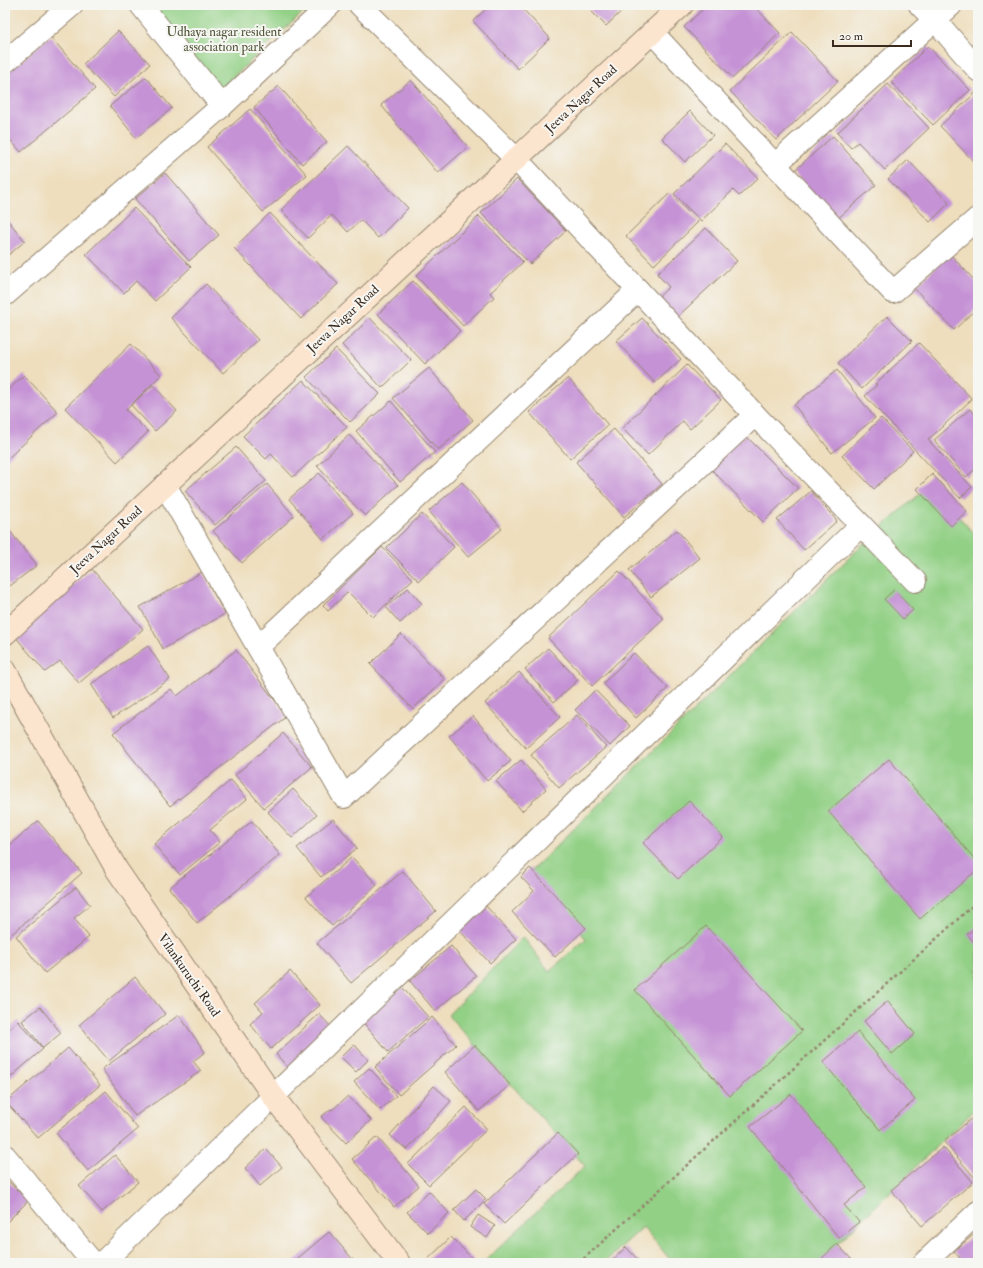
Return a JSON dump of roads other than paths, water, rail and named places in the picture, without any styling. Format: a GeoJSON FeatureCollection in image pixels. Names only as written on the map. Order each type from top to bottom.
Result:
{"type":"FeatureCollection","features":[{"type":"Feature","properties":{"kind":"street"},"geometry":{"type":"LineString","coordinates":[[5,62],[72,5]]}},
{"type":"Feature","properties":{"kind":"street"},"geometry":{"type":"LineString","coordinates":[[141,5],[222,106]]}},
{"type":"Feature","properties":{"kind":"street"},"geometry":{"type":"LineString","coordinates":[[5,295],[222,106],[330,5]]}},
{"type":"Feature","properties":{"kind":"street"},"geometry":{"type":"LineString","coordinates":[[360,5],[516,159],[755,415],[915,581]]}},
{"type":"Feature","properties":{"kind":"street","name":"Jeeva Nagar Road"},"geometry":{"type":"LineString","coordinates":[[5,634],[682,5]]}},
{"type":"Feature","properties":{"kind":"street"},"geometry":{"type":"LineString","coordinates":[[775,165],[928,12],[951,5]]}},
{"type":"Feature","properties":{"kind":"street"},"geometry":{"type":"LineString","coordinates":[[928,12],[978,70]]}},
{"type":"Feature","properties":{"kind":"street"},"geometry":{"type":"LineString","coordinates":[[652,32],[893,292],[978,218]]}},
{"type":"Feature","properties":{"kind":"street"},"geometry":{"type":"LineString","coordinates":[[258,647],[638,290]]}},
{"type":"Feature","properties":{"kind":"street"},"geometry":{"type":"LineString","coordinates":[[165,485],[344,798],[755,415]]}},
{"type":"Feature","properties":{"kind":"street"},"geometry":{"type":"LineString","coordinates":[[102,1263],[862,525]]}},
{"type":"Feature","properties":{"kind":"street","name":"Vilankuruchi Road"},"geometry":{"type":"LineString","coordinates":[[5,670],[117,870],[273,1096],[399,1263]]}},
{"type":"Feature","properties":{"kind":"street"},"geometry":{"type":"LineString","coordinates":[[5,1156],[93,1263]]}},
{"type":"Feature","properties":{"kind":"street"},"geometry":{"type":"LineString","coordinates":[[924,1263],[978,1212]]}},
{"type":"Feature","properties":{"kind":"park label","name":"Udhaya nagar resident association park"},"geometry":{"type":"Point","coordinates":[224,40]}}]}
